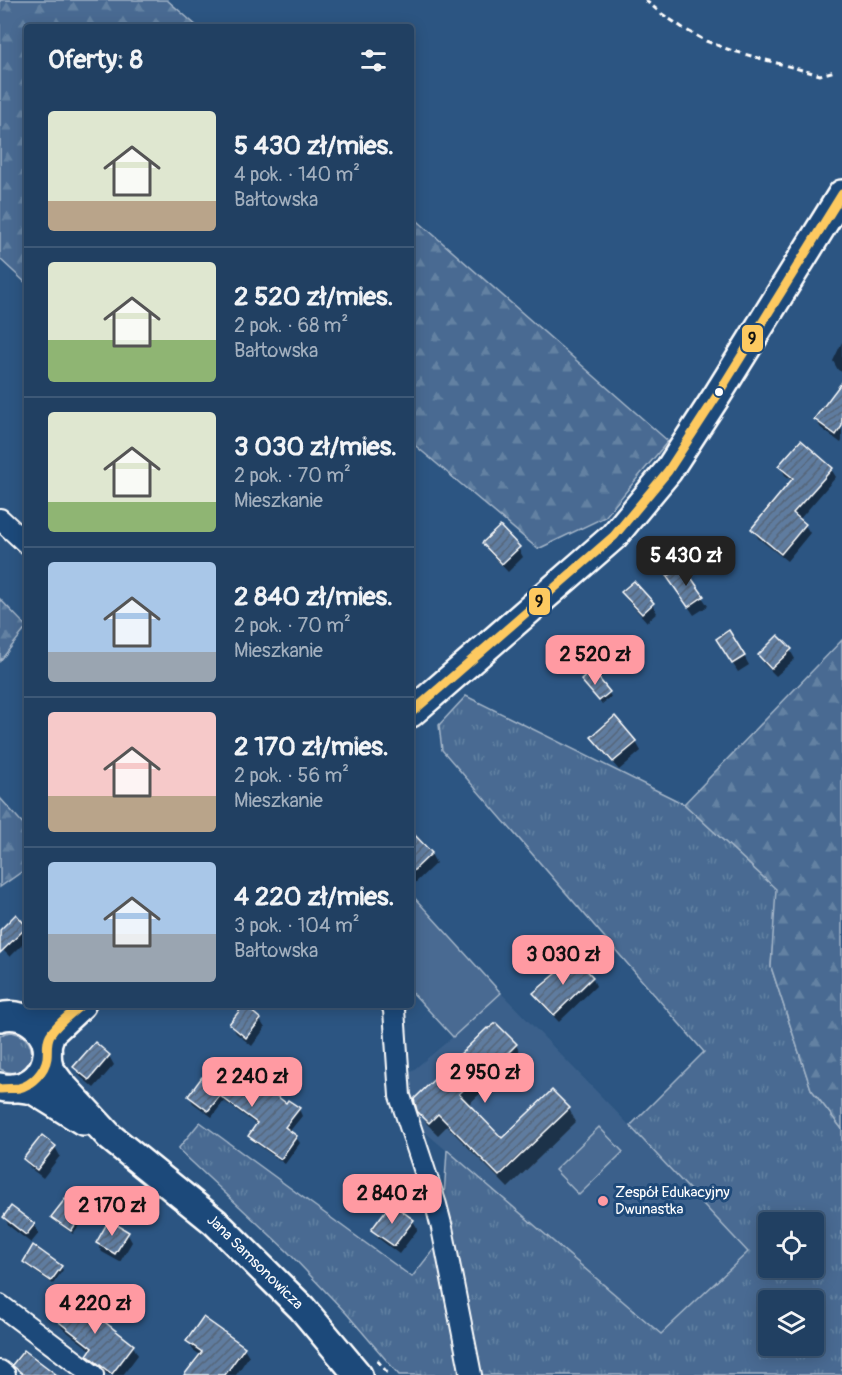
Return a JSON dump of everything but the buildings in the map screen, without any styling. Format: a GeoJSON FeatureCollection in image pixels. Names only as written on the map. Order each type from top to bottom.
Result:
{"type":"FeatureCollection","features":[{"type":"Feature","properties":{"kind":"main road"},"geometry":{"type":"LineString","coordinates":[[414,710],[614,536],[674,462],[842,194]]}},
{"type":"Feature","properties":{"kind":"main road"},"geometry":{"type":"LineString","coordinates":[[10,1015],[37,1015],[48,1008]]}},
{"type":"Feature","properties":{"kind":"main road"},"geometry":{"type":"LineString","coordinates":[[6,1088],[29,1084],[38,1076],[44,1067],[51,1033],[78,1008]]}},
{"type":"Feature","properties":{"kind":"main road","name":"Jana Samsonowicza"},"geometry":{"type":"LineString","coordinates":[[10,1015],[36,1025],[43,1034],[49,1068],[110,1137],[215,1222],[302,1308],[358,1375]]}},
{"type":"Feature","properties":{"kind":"main road","name":"Jana Samsonowicza"},"geometry":{"type":"LineString","coordinates":[[6,1088],[33,1090],[110,1137]]}},
{"type":"Feature","properties":{"kind":"street"},"geometry":{"type":"LineString","coordinates":[[0,519],[24,541]]}},
{"type":"Feature","properties":{"kind":"street"},"geometry":{"type":"LineString","coordinates":[[393,1008],[400,1096],[442,1228],[471,1375]]}},
{"type":"Feature","properties":{"kind":"street"},"geometry":{"type":"LineString","coordinates":[[0,1305],[93,1375]]}},
{"type":"Feature","properties":{"kind":"street"},"geometry":{"type":"LineString","coordinates":[[0,1371],[5,1375]]}},
{"type":"Feature","properties":{"kind":"path"},"geometry":{"type":"LineString","coordinates":[[645,0],[662,14],[706,41],[820,75],[835,71]]}},
{"type":"Feature","properties":{"kind":"shaded area","name":"Zespół Edukacyjny Dwunastka"},"geometry":{"type":"Polygon","coordinates":[[[501,993],[748,1252],[661,1334],[418,1126],[410,1103],[406,1076],[501,993]]]}},
{"type":"Feature","properties":{"kind":"green space"},"geometry":{"type":"Polygon","coordinates":[[[0,0],[167,0],[195,24],[24,24],[24,281],[0,259],[0,0]]]}},
{"type":"Feature","properties":{"kind":"green space"},"geometry":{"type":"Polygon","coordinates":[[[414,218],[668,441],[605,517],[538,549],[414,445],[414,218]]]}},
{"type":"Feature","properties":{"kind":"green space"},"geometry":{"type":"Polygon","coordinates":[[[0,599],[24,624],[24,631],[0,661],[0,599]]]}},
{"type":"Feature","properties":{"kind":"green space"},"geometry":{"type":"Polygon","coordinates":[[[842,640],[842,1129],[811,1089],[771,967],[776,889],[684,804],[842,640]]]}},
{"type":"Feature","properties":{"kind":"green space"},"geometry":{"type":"Polygon","coordinates":[[[466,696],[684,804],[777,889],[771,967],[811,1089],[842,1129],[842,1375],[399,1375],[346,1313],[287,1251],[178,1149],[200,1122],[412,1277],[434,1249],[442,1228],[447,1150],[661,1334],[748,1252],[630,1126],[704,1052],[442,750],[439,725],[466,696]]]}},
{"type":"Feature","properties":{"kind":"green space"},"geometry":{"type":"Polygon","coordinates":[[[0,798],[24,825],[24,870],[0,887],[0,798]]]}},
{"type":"Feature","properties":{"kind":"green space"},"geometry":{"type":"Polygon","coordinates":[[[414,897],[501,993],[453,1037],[414,994],[414,897]]]}},
{"type":"Feature","properties":{"kind":"green space"},"geometry":{"type":"Polygon","coordinates":[[[12,1032],[29,1043],[31,1051],[30,1060],[26,1066],[19,1071],[10,1072],[0,1069],[0,1036],[12,1032]]]}},
{"type":"Feature","properties":{"kind":"green space"},"geometry":{"type":"Polygon","coordinates":[[[599,1127],[623,1152],[579,1195],[555,1170],[599,1127]]]}},
{"type":"Feature","properties":{"kind":"transit line","name":"9"},"geometry":{"type":"LineString","coordinates":[[414,710],[614,536],[668,471],[842,194]]}},
{"type":"Feature","properties":{"kind":"transit line","name":"9"},"geometry":{"type":"LineString","coordinates":[[0,1089],[19,1088],[29,1084],[37,1077],[46,1063],[50,1035],[78,1008]]}},
{"type":"Feature","properties":{"kind":"place","name":"Zespół Edukacyjny Dwunastka"},"geometry":{"type":"Point","coordinates":[603,1201]}}]}
